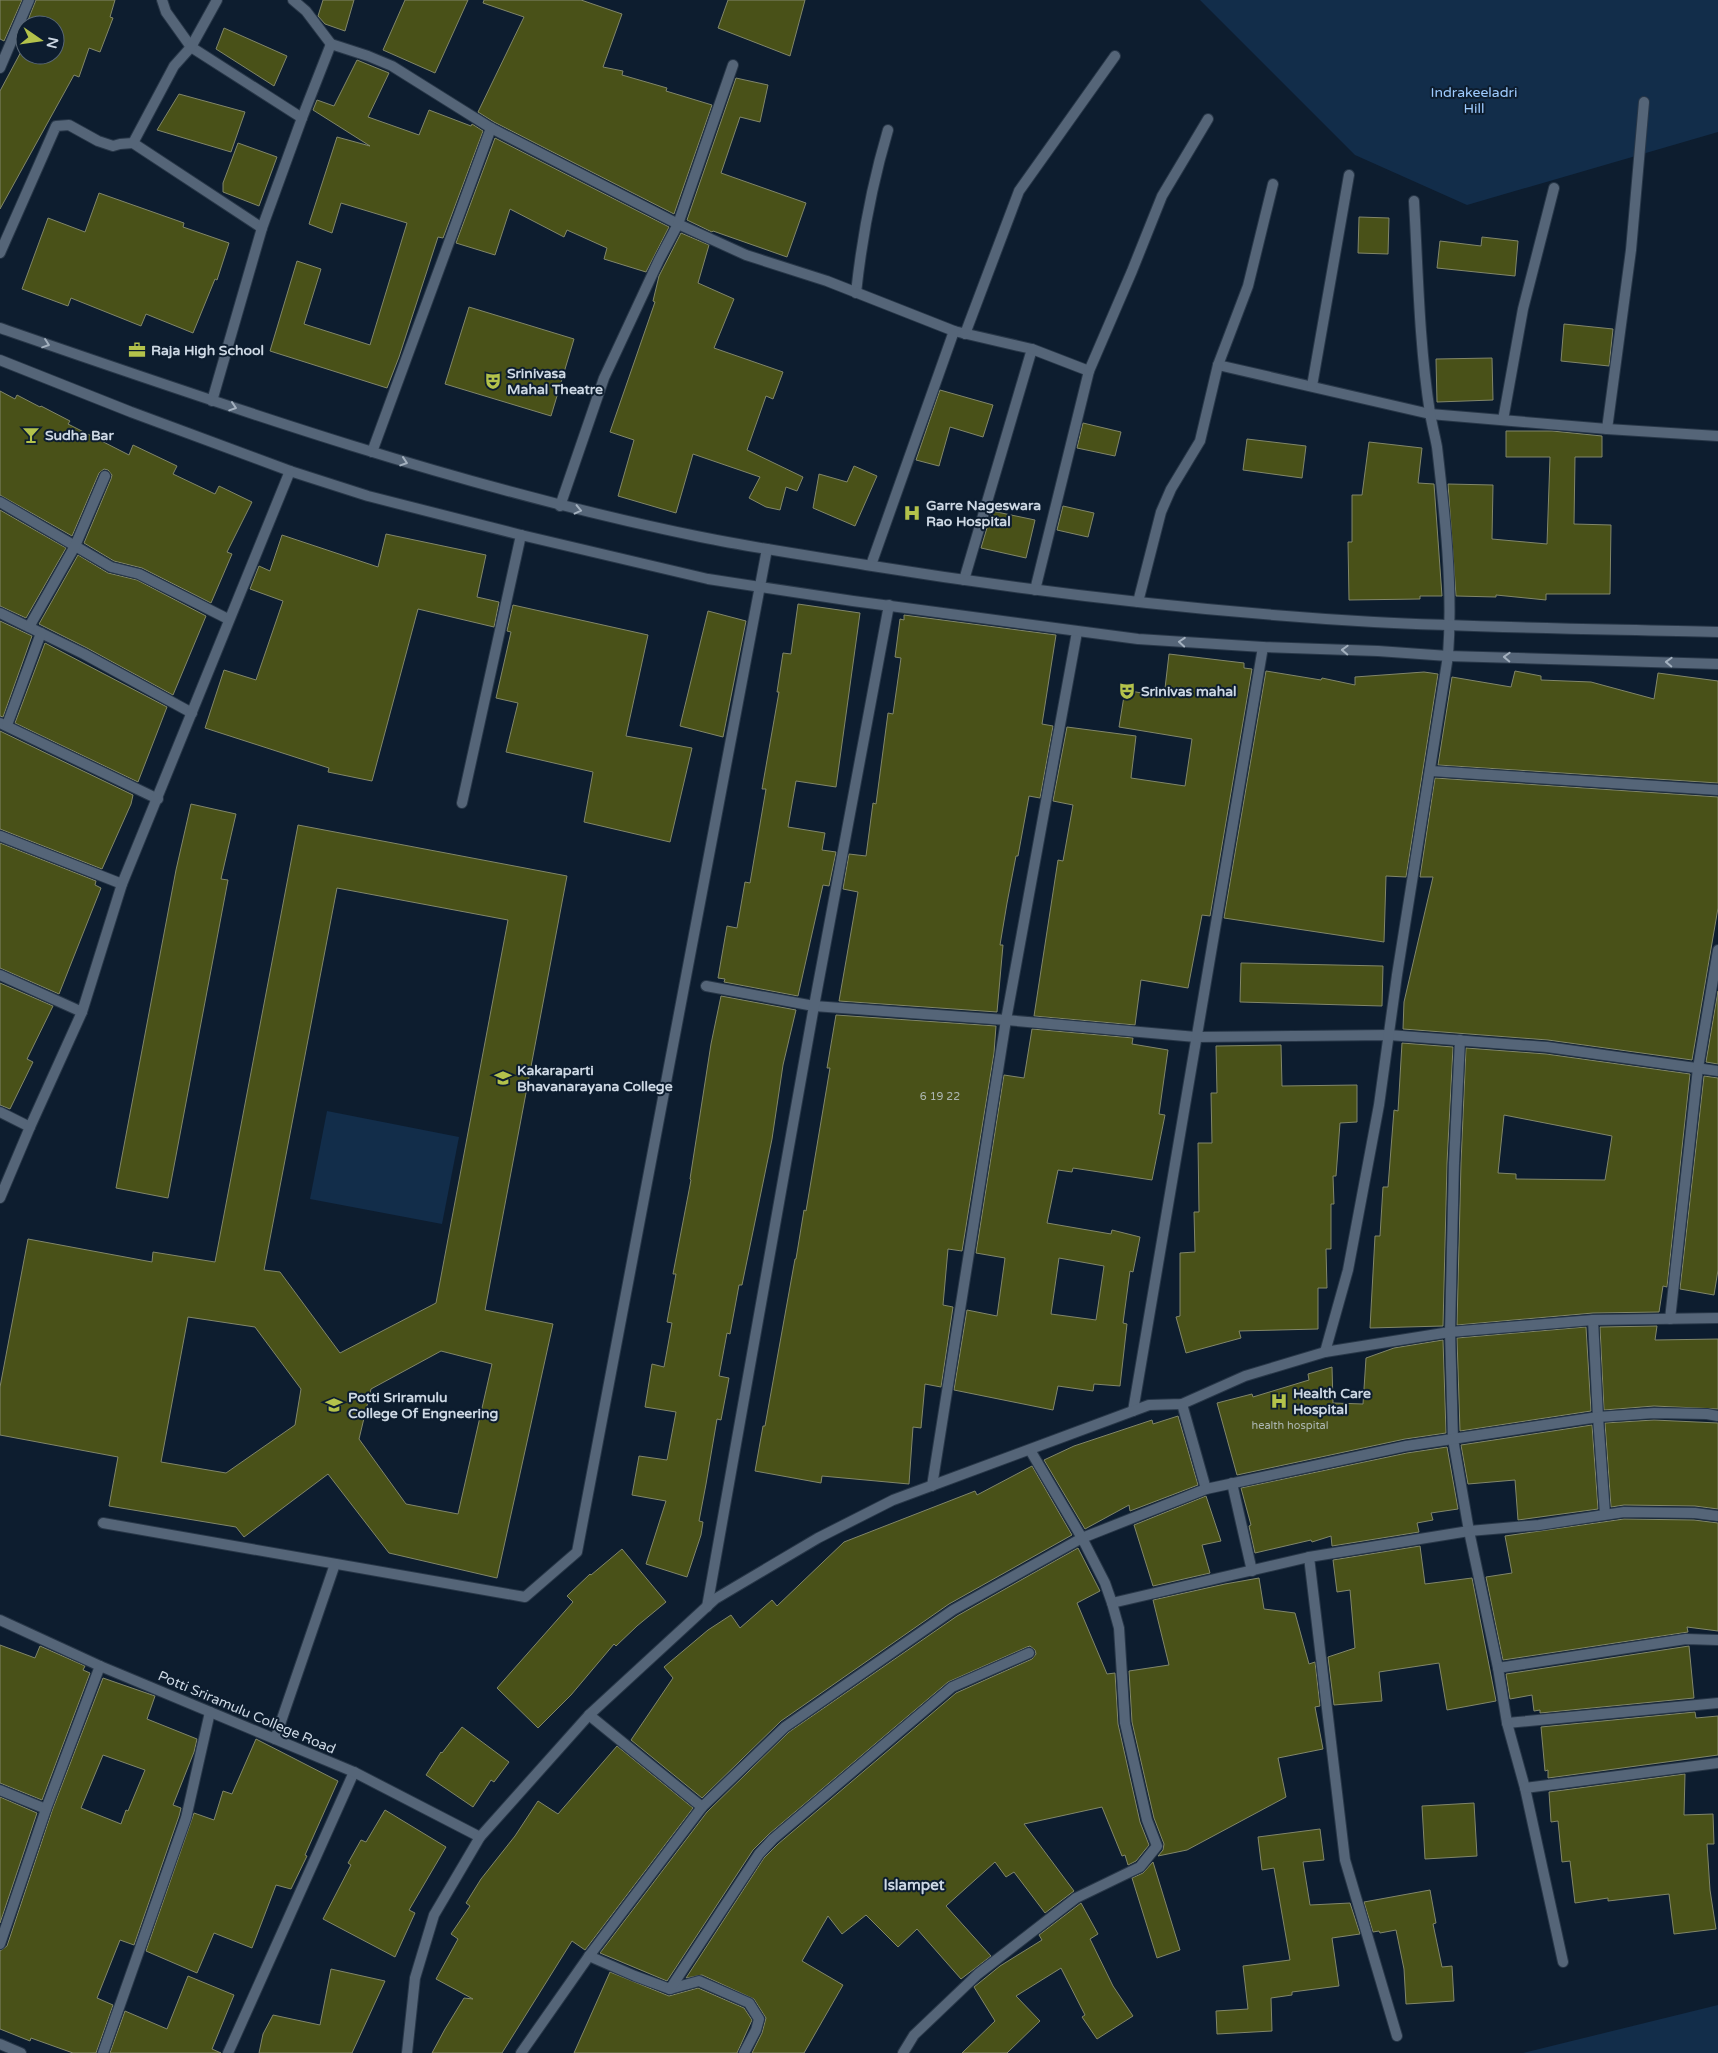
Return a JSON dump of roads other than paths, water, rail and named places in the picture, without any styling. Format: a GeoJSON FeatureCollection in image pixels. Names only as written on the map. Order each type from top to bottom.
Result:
{"type":"FeatureCollection","features":[{"type":"Feature","properties":{"kind":"street"},"geometry":{"type":"LineString","coordinates":[[0,68],[29,0]]}},
{"type":"Feature","properties":{"kind":"street"},"geometry":{"type":"LineString","coordinates":[[162,0],[166,12],[191,47],[302,118]]}},
{"type":"Feature","properties":{"kind":"street"},"geometry":{"type":"LineString","coordinates":[[132,144],[174,66],[191,47],[216,0]]}},
{"type":"Feature","properties":{"kind":"street"},"geometry":{"type":"LineString","coordinates":[[293,0],[306,11],[331,44],[392,66],[491,128],[678,224],[746,255],[856,293],[954,331],[1032,349],[1089,371]]}},
{"type":"Feature","properties":{"kind":"street"},"geometry":{"type":"LineString","coordinates":[[212,401],[262,228],[331,44]]}},
{"type":"Feature","properties":{"kind":"street"},"geometry":{"type":"LineString","coordinates":[[965,334],[1019,191],[1115,56]]}},
{"type":"Feature","properties":{"kind":"street"},"geometry":{"type":"LineString","coordinates":[[560,506],[604,378],[659,260],[678,224],[733,65]]}},
{"type":"Feature","properties":{"kind":"street"},"geometry":{"type":"LineString","coordinates":[[1607,430],[1631,250],[1644,102]]}},
{"type":"Feature","properties":{"kind":"street"},"geometry":{"type":"LineString","coordinates":[[1035,590],[1089,371],[1132,272],[1162,196],[1208,119]]}},
{"type":"Feature","properties":{"kind":"street"},"geometry":{"type":"LineString","coordinates":[[0,253],[56,126],[68,125],[98,141],[113,146],[132,144],[262,228]]}},
{"type":"Feature","properties":{"kind":"street"},"geometry":{"type":"LineString","coordinates":[[372,452],[491,128]]}},
{"type":"Feature","properties":{"kind":"street"},"geometry":{"type":"LineString","coordinates":[[856,293],[875,176],[888,130]]}},
{"type":"Feature","properties":{"kind":"street"},"geometry":{"type":"LineString","coordinates":[[1312,386],[1350,175]]}},
{"type":"Feature","properties":{"kind":"street"},"geometry":{"type":"LineString","coordinates":[[1138,602],[1161,512],[1171,488],[1200,441],[1218,365],[1248,286],[1272,184]]}},
{"type":"Feature","properties":{"kind":"street"},"geometry":{"type":"LineString","coordinates":[[1503,420],[1523,309],[1554,188]]}},
{"type":"Feature","properties":{"kind":"street"},"geometry":{"type":"LineString","coordinates":[[1325,1352],[1348,1270],[1379,1105],[1397,974],[1431,772],[1448,656],[1450,625],[1447,552],[1436,445],[1430,414],[1421,338],[1414,201]]}},
{"type":"Feature","properties":{"kind":"street"},"geometry":{"type":"LineString","coordinates":[[0,328],[212,401],[442,474],[560,506],[703,538],[964,580],[1138,602],[1308,617],[1450,625],[1718,632]]}},
{"type":"Feature","properties":{"kind":"street"},"geometry":{"type":"LineString","coordinates":[[871,565],[954,331]]}},
{"type":"Feature","properties":{"kind":"street"},"geometry":{"type":"LineString","coordinates":[[964,580],[1032,349]]}},
{"type":"Feature","properties":{"kind":"street"},"geometry":{"type":"LineString","coordinates":[[0,360],[139,415],[290,471],[368,496],[521,535],[699,577],[1077,632],[1138,639],[1448,656],[1718,664]]}},
{"type":"Feature","properties":{"kind":"street"},"geometry":{"type":"LineString","coordinates":[[1218,365],[1430,414],[1607,430],[1718,436]]}},
{"type":"Feature","properties":{"kind":"street"},"geometry":{"type":"LineString","coordinates":[[0,1198],[82,1012],[122,884],[158,799],[228,619],[290,471]]}},
{"type":"Feature","properties":{"kind":"street"},"geometry":{"type":"LineString","coordinates":[[29,627],[75,546],[104,476]]}},
{"type":"Feature","properties":{"kind":"street"},"geometry":{"type":"LineString","coordinates":[[0,502],[111,567],[139,574],[228,619]]}},
{"type":"Feature","properties":{"kind":"street"},"geometry":{"type":"LineString","coordinates":[[462,803],[521,535]]}},
{"type":"Feature","properties":{"kind":"street"},"geometry":{"type":"LineString","coordinates":[[103,1523],[524,1597],[576,1552],[767,549]]}},
{"type":"Feature","properties":{"kind":"street"},"geometry":{"type":"LineString","coordinates":[[707,1607],[814,1006],[890,605]]}},
{"type":"Feature","properties":{"kind":"street"},"geometry":{"type":"LineString","coordinates":[[0,613],[84,654],[192,713]]}},
{"type":"Feature","properties":{"kind":"street"},"geometry":{"type":"LineString","coordinates":[[932,1486],[1006,1020],[1077,632]]}},
{"type":"Feature","properties":{"kind":"street"},"geometry":{"type":"LineString","coordinates":[[41,633],[3,724],[158,799]]}},
{"type":"Feature","properties":{"kind":"street"},"geometry":{"type":"LineString","coordinates":[[1133,1412],[1263,647]]}},
{"type":"Feature","properties":{"kind":"street"},"geometry":{"type":"LineString","coordinates":[[1431,772],[1718,790]]}},
{"type":"Feature","properties":{"kind":"street"},"geometry":{"type":"LineString","coordinates":[[0,836],[122,884]]}},
{"type":"Feature","properties":{"kind":"street"},"geometry":{"type":"LineString","coordinates":[[1670,1319],[1698,1068],[1718,950]]}},
{"type":"Feature","properties":{"kind":"street"},"geometry":{"type":"LineString","coordinates":[[0,975],[82,1012]]}},
{"type":"Feature","properties":{"kind":"street"},"geometry":{"type":"LineString","coordinates":[[706,986],[814,1006],[1006,1020],[1196,1037],[1389,1035],[1460,1040],[1547,1047],[1718,1071]]}},
{"type":"Feature","properties":{"kind":"street"},"geometry":{"type":"LineString","coordinates":[[1460,1040],[1450,1332],[1453,1439],[1507,1723],[1525,1788],[1563,1962]]}},
{"type":"Feature","properties":{"kind":"street"},"geometry":{"type":"LineString","coordinates":[[0,1112],[30,1127]]}},
{"type":"Feature","properties":{"kind":"street"},"geometry":{"type":"LineString","coordinates":[[407,2053],[415,1978],[434,1915],[480,1837],[589,1715],[715,1599],[818,1538],[893,1500],[1149,1405],[1182,1404],[1245,1376],[1325,1352],[1450,1332],[1593,1320],[1718,1318]]}},
{"type":"Feature","properties":{"kind":"street"},"geometry":{"type":"LineString","coordinates":[[1593,1320],[1605,1514]]}},
{"type":"Feature","properties":{"kind":"street"},"geometry":{"type":"LineString","coordinates":[[1182,1404],[1206,1489]]}},
{"type":"Feature","properties":{"kind":"street"},"geometry":{"type":"LineString","coordinates":[[521,2053],[588,1956],[702,1807],[786,1727],[953,1610],[1082,1538],[1206,1489],[1406,1446],[1598,1417],[1654,1413],[1718,1416]]}},
{"type":"Feature","properties":{"kind":"street"},"geometry":{"type":"LineString","coordinates":[[903,2053],[914,2035],[978,1974],[1076,1898],[1140,1868],[1157,1846],[1148,1820],[1125,1723],[1119,1628],[1112,1603],[1105,1583],[1082,1538],[1030,1450]]}},
{"type":"Feature","properties":{"kind":"street"},"geometry":{"type":"LineString","coordinates":[[1232,1483],[1252,1571]]}},
{"type":"Feature","properties":{"kind":"street"},"geometry":{"type":"LineString","coordinates":[[1112,1603],[1309,1557],[1469,1531],[1539,1525],[1624,1512],[1718,1516]]}},
{"type":"Feature","properties":{"kind":"street"},"geometry":{"type":"LineString","coordinates":[[1309,1557],[1345,1860],[1397,2036]]}},
{"type":"Feature","properties":{"kind":"street"},"geometry":{"type":"LineString","coordinates":[[275,1739],[334,1564]]}},
{"type":"Feature","properties":{"kind":"street","name":"Potti Sriramulu College Road"},"geometry":{"type":"LineString","coordinates":[[0,1620],[100,1666],[354,1772],[480,1837]]}},
{"type":"Feature","properties":{"kind":"street"},"geometry":{"type":"LineString","coordinates":[[1498,1668],[1686,1639],[1718,1640]]}},
{"type":"Feature","properties":{"kind":"street"},"geometry":{"type":"LineString","coordinates":[[670,1989],[759,1854],[773,1839],[952,1687],[1029,1652]]}},
{"type":"Feature","properties":{"kind":"street"},"geometry":{"type":"LineString","coordinates":[[0,1944],[46,1809],[100,1666]]}},
{"type":"Feature","properties":{"kind":"street"},"geometry":{"type":"LineString","coordinates":[[1507,1723],[1718,1703]]}},
{"type":"Feature","properties":{"kind":"street"},"geometry":{"type":"LineString","coordinates":[[103,2053],[186,1818],[210,1712]]}},
{"type":"Feature","properties":{"kind":"street"},"geometry":{"type":"LineString","coordinates":[[589,1715],[702,1807]]}},
{"type":"Feature","properties":{"kind":"street"},"geometry":{"type":"LineString","coordinates":[[1525,1788],[1718,1763]]}},
{"type":"Feature","properties":{"kind":"street"},"geometry":{"type":"LineString","coordinates":[[228,2053],[354,1772]]}},
{"type":"Feature","properties":{"kind":"street"},"geometry":{"type":"LineString","coordinates":[[0,1790],[46,1809]]}},
{"type":"Feature","properties":{"kind":"street"},"geometry":{"type":"LineString","coordinates":[[588,1956],[670,1989],[699,1981],[749,2004],[759,2019],[756,2030],[744,2053]]}},
{"type":"Feature","properties":{"kind":"street"},"geometry":{"type":"LineString","coordinates":[[0,2044],[21,2053]]}},
{"type":"Feature","properties":{"kind":"place","name":"Raja High School"},"geometry":{"type":"Point","coordinates":[137,350]}},
{"type":"Feature","properties":{"kind":"place","name":"Srinivasa Mahal Theatre"},"geometry":{"type":"Point","coordinates":[493,381]}},
{"type":"Feature","properties":{"kind":"place","name":"Sudha Bar"},"geometry":{"type":"Point","coordinates":[31,435]}},
{"type":"Feature","properties":{"kind":"place","name":"Garre Nageswara Rao Hospital"},"geometry":{"type":"Point","coordinates":[912,513]}},
{"type":"Feature","properties":{"kind":"place","name":"Srinivas mahal"},"geometry":{"type":"Point","coordinates":[1127,691]}},
{"type":"Feature","properties":{"kind":"place","name":"Kakaraparti Bhavanarayana College"},"geometry":{"type":"Point","coordinates":[503,1078]}},
{"type":"Feature","properties":{"kind":"place","name":"Health Care Hospital"},"geometry":{"type":"Point","coordinates":[1279,1401]}},
{"type":"Feature","properties":{"kind":"place","name":"Potti Sriramulu College Of Engneering"},"geometry":{"type":"Point","coordinates":[334,1405]}},
{"type":"Feature","properties":{"kind":"district","name":"Islampet"},"geometry":{"type":"Point","coordinates":[914,1885]}},
{"type":"Feature","properties":{"kind":"park label","name":"Indrakeeladri Hill"},"geometry":{"type":"Point","coordinates":[1474,100]}}]}
